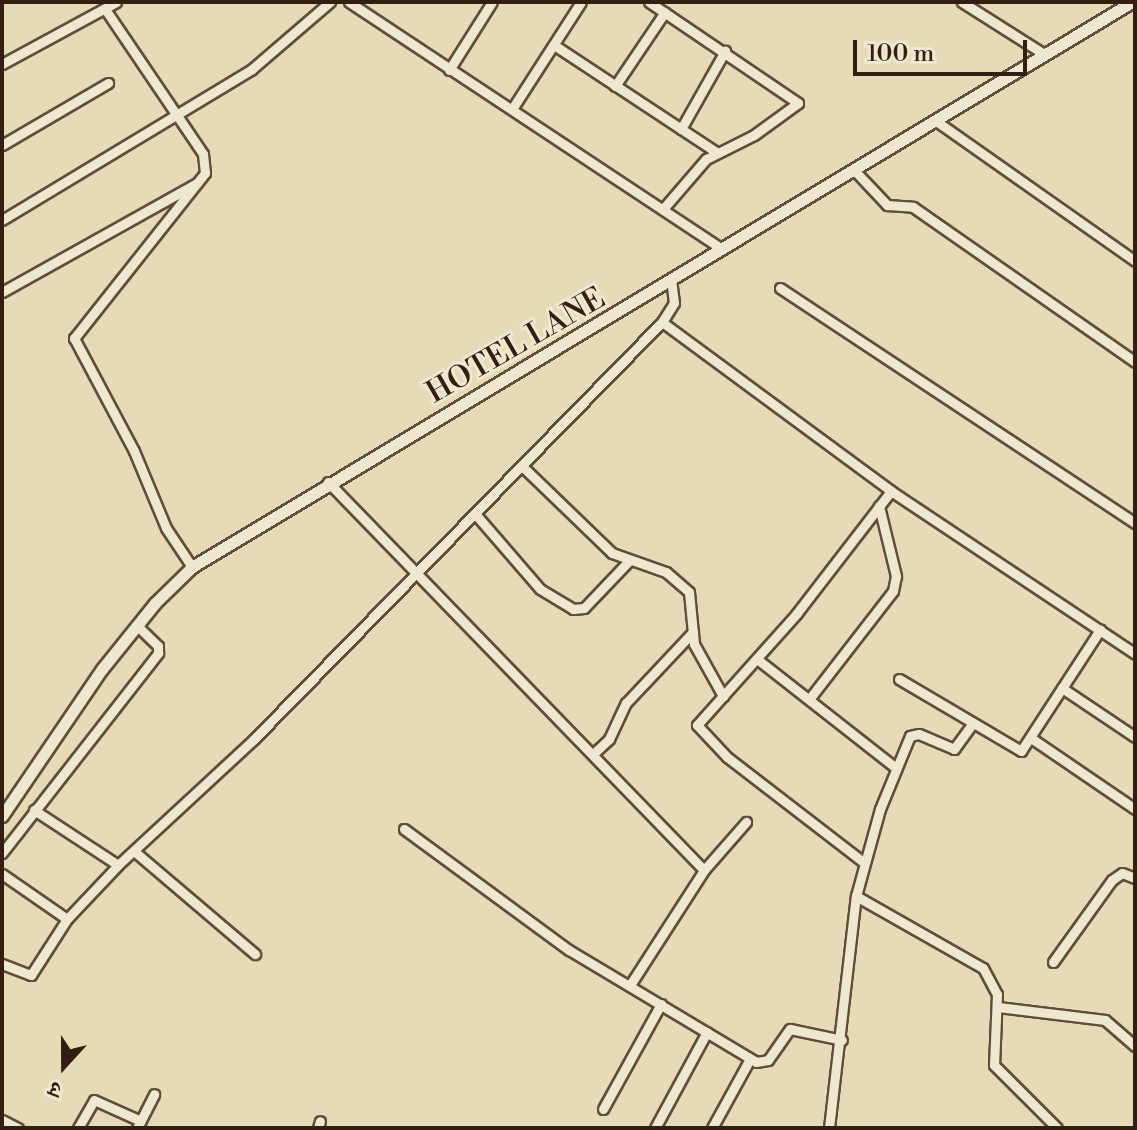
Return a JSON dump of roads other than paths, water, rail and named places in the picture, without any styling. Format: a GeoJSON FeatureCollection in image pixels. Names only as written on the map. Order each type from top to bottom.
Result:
{"type":"FeatureCollection","features":[{"type":"Feature","properties":{"kind":"street"},"geometry":{"type":"LineString","coordinates":[[90,2],[101,11],[203,154],[205,173],[200,182],[74,338],[134,451],[166,528],[192,567]]}},
{"type":"Feature","properties":{"kind":"street"},"geometry":{"type":"LineString","coordinates":[[2,64],[116,2]]}},
{"type":"Feature","properties":{"kind":"street"},"geometry":{"type":"LineString","coordinates":[[2,220],[252,69],[330,2]]}},
{"type":"Feature","properties":{"kind":"street"},"geometry":{"type":"LineString","coordinates":[[349,2],[721,248]]}},
{"type":"Feature","properties":{"kind":"street"},"geometry":{"type":"LineString","coordinates":[[449,70],[492,2]]}},
{"type":"Feature","properties":{"kind":"street"},"geometry":{"type":"LineString","coordinates":[[512,109],[581,2]]}},
{"type":"Feature","properties":{"kind":"street"},"geometry":{"type":"LineString","coordinates":[[649,2],[798,103],[692,171],[663,209]]}},
{"type":"Feature","properties":{"kind":"street"},"geometry":{"type":"LineString","coordinates":[[962,2],[1044,54]]}},
{"type":"Feature","properties":{"kind":"street","name":"HOTEL LANE"},"geometry":{"type":"LineString","coordinates":[[2,816],[145,633],[192,567],[333,490],[673,287],[721,248],[855,171],[942,127],[1044,54],[1132,2]]}},
{"type":"Feature","properties":{"kind":"street"},"geometry":{"type":"LineString","coordinates":[[615,86],[665,12]]}},
{"type":"Feature","properties":{"kind":"street"},"geometry":{"type":"LineString","coordinates":[[554,45],[718,153]]}},
{"type":"Feature","properties":{"kind":"street"},"geometry":{"type":"LineString","coordinates":[[681,129],[725,51]]}},
{"type":"Feature","properties":{"kind":"street"},"geometry":{"type":"LineString","coordinates":[[2,145],[108,83]]}},
{"type":"Feature","properties":{"kind":"street"},"geometry":{"type":"LineString","coordinates":[[942,127],[1024,180],[1135,261]]}},
{"type":"Feature","properties":{"kind":"street"},"geometry":{"type":"LineString","coordinates":[[855,171],[887,205],[915,208],[1135,362]]}},
{"type":"Feature","properties":{"kind":"street"},"geometry":{"type":"LineString","coordinates":[[2,292],[200,182]]}},
{"type":"Feature","properties":{"kind":"street"},"geometry":{"type":"LineString","coordinates":[[2,964],[31,975],[67,919],[118,865],[417,577],[662,322],[673,287]]}},
{"type":"Feature","properties":{"kind":"street"},"geometry":{"type":"LineString","coordinates":[[780,288],[1135,523]]}},
{"type":"Feature","properties":{"kind":"street"},"geometry":{"type":"LineString","coordinates":[[662,322],[891,491],[1135,654]]}},
{"type":"Feature","properties":{"kind":"street"},"geometry":{"type":"LineString","coordinates":[[524,468],[587,533],[628,562],[666,572],[689,592],[699,660],[723,696]]}},
{"type":"Feature","properties":{"kind":"street"},"geometry":{"type":"LineString","coordinates":[[333,490],[704,870]]}},
{"type":"Feature","properties":{"kind":"street"},"geometry":{"type":"LineString","coordinates":[[862,861],[700,733],[701,718],[757,659],[891,491]]}},
{"type":"Feature","properties":{"kind":"street"},"geometry":{"type":"LineString","coordinates":[[810,698],[893,591],[896,576],[879,506]]}},
{"type":"Feature","properties":{"kind":"street"},"geometry":{"type":"LineString","coordinates":[[477,516],[540,589],[573,609],[584,608],[628,562]]}},
{"type":"Feature","properties":{"kind":"street"},"geometry":{"type":"LineString","coordinates":[[899,679],[1021,751],[1100,630]]}},
{"type":"Feature","properties":{"kind":"street"},"geometry":{"type":"LineString","coordinates":[[593,754],[609,739],[630,697],[693,632]]}},
{"type":"Feature","properties":{"kind":"street"},"geometry":{"type":"LineString","coordinates":[[2,853],[158,653],[145,633]]}},
{"type":"Feature","properties":{"kind":"street"},"geometry":{"type":"LineString","coordinates":[[757,659],[896,768]]}},
{"type":"Feature","properties":{"kind":"street"},"geometry":{"type":"LineString","coordinates":[[1062,688],[1135,737]]}},
{"type":"Feature","properties":{"kind":"street"},"geometry":{"type":"LineString","coordinates":[[829,1128],[862,861],[896,768],[914,733],[954,749],[973,723]]}},
{"type":"Feature","properties":{"kind":"street"},"geometry":{"type":"LineString","coordinates":[[1031,738],[1135,809]]}},
{"type":"Feature","properties":{"kind":"street"},"geometry":{"type":"LineString","coordinates":[[34,810],[118,865]]}},
{"type":"Feature","properties":{"kind":"street"},"geometry":{"type":"LineString","coordinates":[[630,985],[704,870],[746,822]]}},
{"type":"Feature","properties":{"kind":"street"},"geometry":{"type":"LineString","coordinates":[[404,829],[525,920],[750,1059],[768,1060],[790,1029],[842,1040]]}},
{"type":"Feature","properties":{"kind":"street"},"geometry":{"type":"LineString","coordinates":[[134,851],[255,954]]}},
{"type":"Feature","properties":{"kind":"street"},"geometry":{"type":"LineString","coordinates":[[1053,962],[1112,880],[1122,873],[1135,878]]}},
{"type":"Feature","properties":{"kind":"street"},"geometry":{"type":"LineString","coordinates":[[2,874],[67,919]]}},
{"type":"Feature","properties":{"kind":"street"},"geometry":{"type":"LineString","coordinates":[[856,896],[983,968],[998,1007],[994,1065],[1057,1128]]}},
{"type":"Feature","properties":{"kind":"street"},"geometry":{"type":"LineString","coordinates":[[603,1109],[661,1004]]}},
{"type":"Feature","properties":{"kind":"street"},"geometry":{"type":"LineString","coordinates":[[998,1007],[1105,1020],[1135,1046]]}},
{"type":"Feature","properties":{"kind":"street"},"geometry":{"type":"LineString","coordinates":[[655,1128],[707,1032]]}},
{"type":"Feature","properties":{"kind":"street"},"geometry":{"type":"LineString","coordinates":[[712,1128],[750,1059]]}},
{"type":"Feature","properties":{"kind":"street"},"geometry":{"type":"LineString","coordinates":[[78,1128],[94,1100],[139,1124],[154,1094]]}},
{"type":"Feature","properties":{"kind":"street"},"geometry":{"type":"LineString","coordinates":[[2,1120],[18,1128]]}}]}
